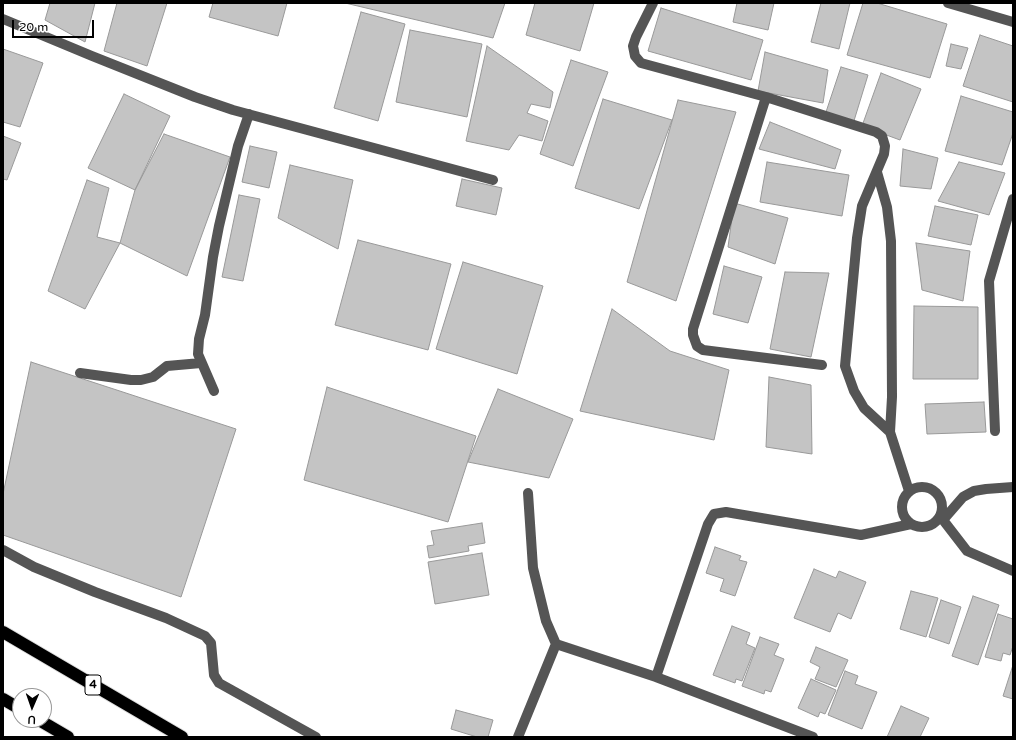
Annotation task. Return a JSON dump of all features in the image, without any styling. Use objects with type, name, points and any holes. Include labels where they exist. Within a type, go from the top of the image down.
[{"type":"highway","name":"4","points":[[3,632],[182,737]]},
{"type":"highway","points":[[3,699],[12,704]]},
{"type":"highway","points":[[51,728],[65,737]]},
{"type":"highway","points":[[52,728],[68,737]]},
{"type":"street","points":[[653,3],[633,46],[635,56],[641,63],[766,97],[876,132],[882,136],[885,146],[884,154],[862,206],[857,238],[845,366],[854,391],[864,408],[890,432]]},
{"type":"street","points":[[948,3],[1013,22]]},
{"type":"street","points":[[3,19],[92,56],[195,96],[249,114],[493,180]]},
{"type":"street","points":[[766,97],[692,329],[693,335],[697,346],[703,350],[822,365]]},
{"type":"street","points":[[214,391],[198,354],[199,339],[205,315],[219,226],[238,146],[249,114]]},
{"type":"street","points":[[877,172],[888,207],[891,241],[892,397],[890,432],[909,491]]},
{"type":"street","points":[[995,431],[989,281],[1013,199]]},
{"type":"street","points":[[80,373],[141,380],[153,377],[167,366],[201,363]]},
{"type":"street","points":[[911,524],[903,514],[902,508],[902,502],[909,491],[917,487],[926,487],[935,491],[940,498],[942,507],[941,518],[966,551],[1013,571]]},
{"type":"street","points":[[656,677],[708,524],[714,514],[726,512],[861,535],[911,524],[922,527],[932,524],[941,518],[963,497],[974,491],[1013,487]]},
{"type":"street","points":[[518,737],[556,644],[546,621],[533,568],[528,493]]},
{"type":"street","points":[[3,550],[34,567],[95,592],[166,618],[205,636],[211,643],[214,675],[218,683],[316,737]]},
{"type":"street","points":[[556,644],[656,677],[813,737]]},
{"type":"building","points":[[50,3],[95,3],[85,42],[45,20]]},
{"type":"building","points":[[117,3],[167,3],[147,66],[104,51]]},
{"type":"building","points":[[213,3],[287,3],[278,36],[209,17]]},
{"type":"building","points":[[345,3],[505,3],[493,38]]},
{"type":"building","points":[[535,3],[594,3],[580,51],[526,35]]},
{"type":"building","points":[[737,3],[774,3],[768,30],[733,22]]},
{"type":"building","points":[[821,3],[850,3],[839,49],[811,42]]},
{"type":"building","points":[[863,3],[877,3],[947,24],[930,78],[847,55]]},
{"type":"building","points":[[661,8],[763,40],[751,80],[648,51]]},
{"type":"building","points":[[361,12],[405,24],[378,121],[334,108]]},
{"type":"building","points":[[410,30],[482,44],[467,117],[396,102]]},
{"type":"building","points":[[980,35],[1013,46],[1013,102],[963,86]]},
{"type":"building","points":[[951,44],[968,48],[961,69],[946,66]]},
{"type":"building","points":[[487,46],[553,92],[550,108],[531,104],[527,113],[548,121],[542,141],[519,135],[509,150],[466,141]]},
{"type":"building","points":[[3,49],[43,63],[20,127],[3,122]]},
{"type":"building","points":[[765,52],[828,70],[823,103],[758,91]]},
{"type":"building","points":[[571,60],[608,72],[573,166],[540,154]]},
{"type":"building","points":[[841,67],[868,75],[853,124],[825,115]]},
{"type":"building","points":[[881,73],[921,89],[900,140],[862,126]]},
{"type":"building","points":[[124,94],[170,116],[135,190],[88,168]]},
{"type":"building","points":[[961,96],[1013,112],[1013,133],[1002,165],[945,151]]},
{"type":"building","points":[[603,99],[672,120],[639,209],[575,188]]},
{"type":"building","points":[[678,100],[736,112],[676,301],[627,282]]},
{"type":"building","points":[[770,122],[841,150],[835,169],[759,149]]},
{"type":"building","points":[[164,134],[230,157],[187,276],[120,243],[135,190]]},
{"type":"building","points":[[3,136],[21,143],[7,180],[3,179]]},
{"type":"building","points":[[250,146],[277,152],[269,188],[242,182]]},
{"type":"building","points":[[903,149],[938,158],[931,189],[900,186]]},
{"type":"building","points":[[767,162],[849,175],[842,216],[760,202]]},
{"type":"building","points":[[959,162],[1005,173],[989,215],[938,201]]},
{"type":"building","points":[[290,165],[353,180],[338,249],[278,218]]},
{"type":"building","points":[[462,179],[502,188],[496,215],[456,206]]},
{"type":"building","points":[[87,180],[109,188],[97,237],[120,243],[85,309],[48,291]]},
{"type":"building","points":[[239,195],[260,199],[243,281],[222,277]]},
{"type":"building","points":[[734,203],[788,218],[775,264],[728,247]]},
{"type":"building","points":[[935,206],[978,215],[971,245],[928,236]]},
{"type":"building","points":[[358,240],[451,264],[428,350],[335,325]]},
{"type":"building","points":[[916,243],[970,251],[963,301],[922,290]]},
{"type":"building","points":[[463,262],[543,286],[517,374],[436,349]]},
{"type":"building","points":[[724,266],[762,277],[748,323],[713,314]]},
{"type":"building","points":[[785,272],[829,273],[811,357],[770,349]]},
{"type":"building","points":[[914,306],[978,307],[978,379],[913,379]]},
{"type":"building","points":[[612,309],[670,351],[729,370],[714,440],[580,411]]},
{"type":"building","points":[[31,362],[236,429],[181,597],[3,535],[3,494]]},
{"type":"building","points":[[769,377],[811,385],[812,454],[766,447]]},
{"type":"building","points":[[327,387],[476,436],[448,522],[304,480]]},
{"type":"building","points":[[498,389],[573,419],[549,478],[468,462]]},
{"type":"building","points":[[984,402],[986,432],[927,434],[925,404]]},
{"type":"building","points":[[482,523],[485,543],[468,546],[469,551],[429,558],[427,546],[434,545],[431,531]]},
{"type":"building","points":[[715,547],[741,556],[739,560],[747,562],[735,596],[720,591],[724,579],[706,573]]},
{"type":"building","points":[[482,553],[489,595],[435,604],[428,562]]},
{"type":"building","points":[[814,569],[836,578],[839,571],[866,582],[851,619],[838,613],[830,632],[794,618]]},
{"type":"building","points":[[911,591],[938,598],[926,637],[900,629]]},
{"type":"building","points":[[973,596],[999,605],[978,665],[952,656]]},
{"type":"building","points":[[941,600],[961,607],[949,644],[929,637]]},
{"type":"building","points":[[998,614],[1013,619],[1013,646],[1010,655],[1003,653],[1001,661],[985,657]]},
{"type":"building","points":[[732,626],[750,633],[746,644],[755,648],[742,681],[736,679],[735,683],[713,675]]},
{"type":"building","points":[[760,637],[779,644],[774,655],[784,659],[771,692],[765,690],[764,694],[742,686]]},
{"type":"building","points":[[816,647],[848,660],[836,687],[815,679],[820,667],[810,662]]},
{"type":"building","points":[[1013,665],[1013,699],[1003,696]]},
{"type":"building","points":[[845,671],[858,676],[855,684],[877,692],[862,729],[828,715]]},
{"type":"building","points":[[811,679],[836,690],[825,714],[820,712],[818,717],[798,708]]},
{"type":"building","points":[[901,706],[929,718],[920,737],[887,737]]},
{"type":"building","points":[[456,710],[493,720],[488,737],[477,737],[451,729]]}]
